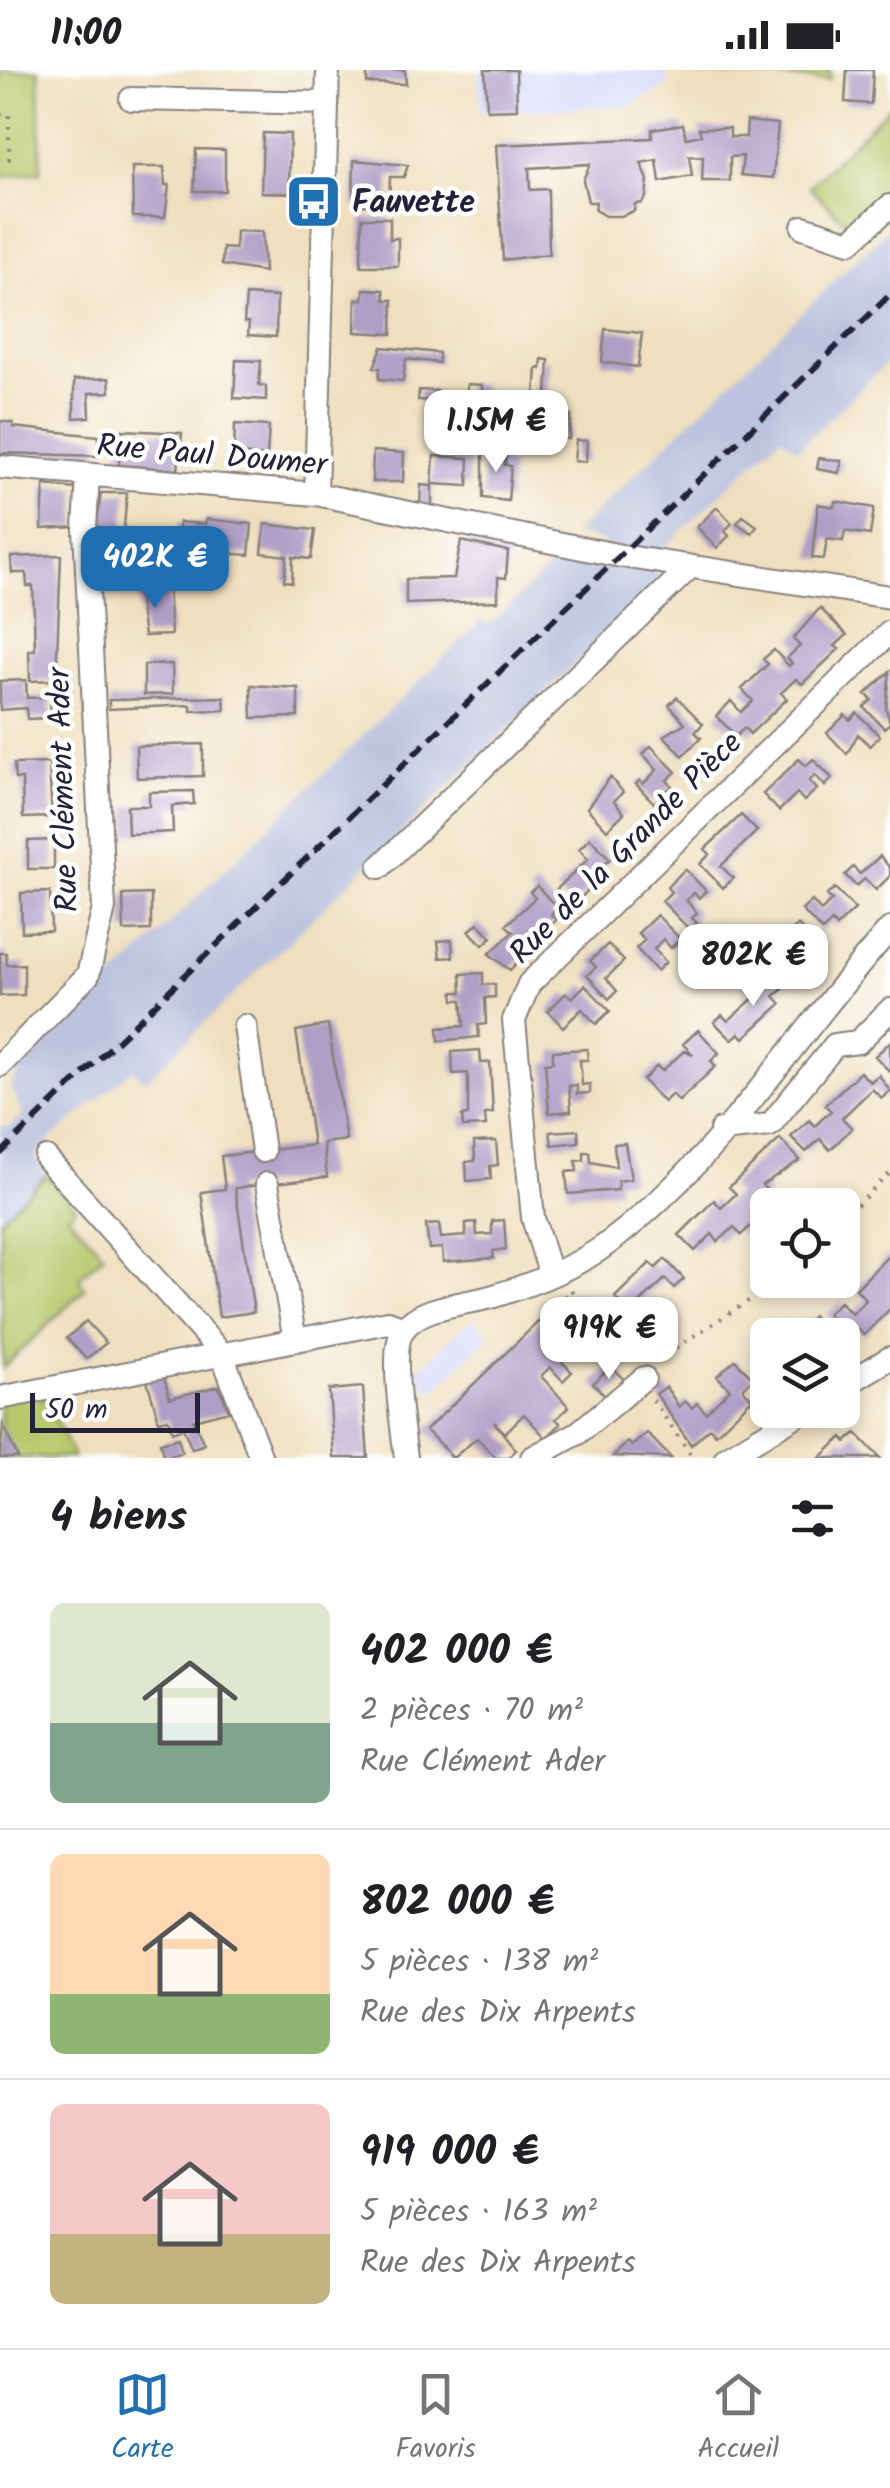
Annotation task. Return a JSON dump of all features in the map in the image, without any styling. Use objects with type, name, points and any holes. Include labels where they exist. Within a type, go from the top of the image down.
[{"type":"street","points":[[316,494],[328,70]]},
{"type":"street","points":[[131,99],[327,103]]},
{"type":"street","points":[[802,227],[850,242],[890,206]]},
{"type":"street","name":"Rue Paul Doumer","points":[[0,466],[316,494],[690,567],[890,596]]},
{"type":"street","name":"Rue Clément Ader","points":[[0,1065],[88,975],[104,908],[85,529],[88,475]]},
{"type":"street","points":[[380,867],[690,567]]},
{"type":"street","name":"Rue de la Grande Pièce","points":[[550,1273],[533,1218],[514,1020],[529,984],[890,632]]},
{"type":"street","points":[[406,1458],[397,1346],[404,1328],[432,1311],[494,1296],[610,1243],[676,1185],[890,928]]},
{"type":"street","points":[[722,1130],[770,1125],[835,1045],[858,1042],[890,1010]]},
{"type":"street","points":[[244,1026],[263,1151]]},
{"type":"street","points":[[46,1158],[222,1354],[262,1458]]},
{"type":"street","points":[[268,1184],[295,1340]]},
{"type":"street","points":[[0,1398],[388,1322],[404,1328]]},
{"type":"street","points":[[860,1376],[890,1358]]},
{"type":"street","points":[[532,1458],[578,1433],[650,1369]]},
{"type":"street","points":[[726,1458],[775,1428]]},
{"type":"path","points":[[0,114],[9,114],[10,159],[0,160]]},
{"type":"path","points":[[860,1202],[890,1173]]},
{"type":"path","points":[[650,1369],[755,1298]]},
{"type":"path","points":[[442,1446],[451,1458]]},
{"type":"shaded area","points":[[478,70],[667,70],[667,86],[628,106],[481,112]]},
{"type":"shaded area","points":[[890,227],[890,360],[797,450],[781,436],[660,552],[653,571],[662,579],[145,1081],[133,1069],[53,1137],[35,1156],[45,1174],[0,1218],[0,1127],[10,1127],[23,1115],[11,1086],[20,1069],[482,620],[489,625],[559,558],[594,562],[605,541],[574,534]]},
{"type":"shaded area","points":[[472,1318],[490,1336],[432,1392],[414,1374]]},
{"type":"green space","points":[[0,70],[39,70],[41,172],[0,177]]},
{"type":"green space","points":[[699,70],[830,70],[830,80],[698,74]]},
{"type":"green space","points":[[890,106],[890,187],[850,227],[809,187]]},
{"type":"green space","points":[[46,1175],[76,1207],[68,1215],[104,1254],[79,1278],[85,1289],[3,1368],[0,1219]]},
{"type":"green space","points":[[0,1385],[46,1400],[74,1458],[0,1458]]},
{"type":"building","points":[[367,70],[405,70],[406,84],[367,83]]},
{"type":"building","points":[[485,70],[516,70],[517,109],[487,110]]},
{"type":"building","points":[[847,70],[873,70],[871,104],[845,102]]},
{"type":"building","points":[[747,121],[778,124],[773,178],[741,175],[743,156],[730,157],[730,181],[702,181],[703,157],[689,156],[692,176],[660,182],[657,160],[641,163],[648,180],[646,197],[635,204],[634,211],[621,216],[605,216],[595,210],[596,202],[588,202],[583,180],[590,164],[529,168],[530,190],[548,189],[549,254],[503,260],[496,145],[652,138],[652,129],[683,124],[686,138],[701,135],[699,128],[730,128],[730,137],[746,137]]},
{"type":"building","points":[[263,133],[290,134],[289,193],[261,192]]},
{"type":"building","points":[[196,149],[225,150],[225,191],[194,191]]},
{"type":"building","points":[[354,160],[408,165],[404,177],[390,177],[389,206],[353,205]]},
{"type":"building","points":[[132,167],[164,167],[165,185],[169,185],[165,217],[133,217]]},
{"type":"building","points":[[362,218],[390,218],[390,239],[398,238],[398,266],[361,266]]},
{"type":"building","points":[[236,231],[262,232],[264,272],[222,265],[223,248],[235,249]]},
{"type":"building","points":[[364,289],[384,290],[385,300],[393,300],[392,334],[355,332],[356,299],[363,299]]},
{"type":"building","points":[[246,295],[277,297],[276,337],[248,335],[249,322],[244,322]]},
{"type":"building","points":[[605,329],[642,333],[638,367],[602,362]]},
{"type":"building","points":[[382,347],[439,353],[439,363],[406,359],[403,381],[379,379],[380,368],[374,367]]},
{"type":"building","points":[[542,359],[549,360],[546,414],[571,416],[569,439],[532,436],[537,368],[541,369]]},
{"type":"building","points":[[236,360],[261,361],[259,385],[266,386],[266,400],[234,398]]},
{"type":"building","points":[[109,378],[110,392],[89,393],[90,417],[74,418],[74,380]]},
{"type":"building","points":[[467,384],[482,385],[481,409],[485,410],[478,435],[463,434]]},
{"type":"building","points":[[419,390],[437,391],[437,401],[418,400]]},
{"type":"building","points":[[518,415],[529,416],[526,446],[515,445]]},
{"type":"building","points":[[0,421],[13,423],[13,427],[99,436],[98,456],[0,453]]},
{"type":"building","points":[[235,424],[269,426],[267,457],[234,453]]},
{"type":"building","points":[[122,430],[182,433],[178,470],[119,465]]},
{"type":"building","points":[[576,440],[587,441],[586,462],[574,461]]},
{"type":"building","points":[[483,446],[506,451],[505,465],[511,466],[508,501],[483,498]]},
{"type":"building","points":[[373,451],[404,453],[403,482],[372,482]]},
{"type":"building","points":[[434,456],[469,458],[468,486],[432,484]]},
{"type":"building","points":[[819,458],[842,461],[839,473],[817,469]]},
{"type":"building","points":[[44,485],[76,489],[77,527],[42,529]]},
{"type":"building","points":[[421,485],[432,486],[432,507],[420,504]]},
{"type":"building","points":[[101,493],[127,493],[123,537],[95,535]]},
{"type":"building","points":[[835,501],[874,508],[870,535],[845,531],[843,541],[827,539],[824,559],[812,558],[818,504],[834,507]]},
{"type":"building","points":[[717,507],[732,523],[725,531],[729,536],[717,548],[697,527]]},
{"type":"building","points":[[743,516],[757,526],[752,533],[737,523]]},
{"type":"building","points":[[206,519],[252,524],[249,555],[225,553],[224,565],[209,570],[209,552],[191,553],[186,549],[187,539],[179,538],[179,522],[205,524]]},
{"type":"building","points":[[265,524],[315,530],[311,559],[293,557],[292,582],[284,581],[287,556],[262,553]]},
{"type":"building","points":[[461,541],[508,551],[506,578],[498,577],[498,601],[406,604],[406,579],[454,578]]},
{"type":"building","points":[[95,545],[122,551],[122,588],[95,588]]},
{"type":"building","points":[[61,555],[56,680],[30,681],[29,650],[35,650],[33,586],[27,586],[26,573],[12,573],[11,557]]},
{"type":"building","points":[[168,586],[171,635],[144,636],[137,588]]},
{"type":"building","points":[[820,608],[847,635],[835,646],[839,649],[802,684],[796,679],[781,693],[787,699],[750,734],[744,728],[736,736],[716,716],[731,701],[741,712],[753,701],[742,689],[768,664],[763,659],[774,650],[789,666],[792,663],[787,658],[800,646],[793,639]]},
{"type":"building","points":[[172,664],[173,694],[144,695],[144,665]]},
{"type":"building","points":[[890,671],[886,708],[890,723],[884,728],[864,707],[872,700],[866,694]]},
{"type":"building","points":[[26,680],[27,698],[50,697],[51,718],[27,719],[26,708],[0,710],[0,681]]},
{"type":"building","points":[[251,685],[298,688],[298,717],[252,718]]},
{"type":"building","points":[[224,697],[225,710],[191,711],[191,705],[109,709],[109,700]]},
{"type":"building","points":[[677,697],[703,724],[695,732],[701,738],[683,756],[664,736],[685,723],[669,705]]},
{"type":"building","points":[[857,713],[880,736],[870,746],[858,734],[847,754],[827,733],[845,715],[850,720]]},
{"type":"building","points":[[203,744],[203,776],[137,778],[136,746]]},
{"type":"building","points":[[651,746],[676,772],[667,780],[672,786],[654,803],[636,784],[640,780],[643,784],[657,770],[643,754]]},
{"type":"building","points":[[799,759],[806,766],[813,759],[832,778],[825,786],[815,775],[809,781],[817,789],[804,801],[797,793],[779,811],[763,794]]},
{"type":"building","points":[[49,763],[52,817],[23,818],[22,779],[15,779],[14,764]]},
{"type":"building","points":[[610,777],[623,792],[614,801],[624,813],[607,830],[587,808]]},
{"type":"building","points":[[193,791],[194,804],[172,806],[173,832],[128,834],[127,806],[149,806],[149,792]]},
{"type":"building","points":[[741,815],[757,831],[721,866],[733,878],[723,888],[700,864],[710,854],[705,849]]},
{"type":"building","points":[[590,838],[610,859],[602,866],[607,872],[572,906],[556,890],[588,859],[579,849]]},
{"type":"building","points":[[54,840],[54,869],[28,869],[28,841]]},
{"type":"building","points":[[880,856],[890,868],[890,876],[876,890],[865,879],[856,886],[845,875],[853,867],[860,874]]},
{"type":"building","points":[[685,869],[706,891],[699,898],[694,893],[686,900],[697,913],[692,918],[697,923],[690,930],[662,901],[671,892],[667,887]]},
{"type":"building","points":[[537,886],[557,908],[551,915],[556,920],[510,970],[489,954],[513,932],[506,925],[535,898],[530,892]]},
{"type":"building","points":[[835,888],[855,909],[836,927],[832,922],[822,931],[802,910],[812,901],[821,911],[832,900],[827,895]]},
{"type":"building","points":[[50,892],[51,931],[22,932],[21,893]]},
{"type":"building","points":[[151,894],[151,930],[124,931],[123,895]]},
{"type":"building","points":[[657,915],[680,939],[671,948],[663,939],[654,949],[666,962],[657,971],[636,948],[645,940],[638,933]]},
{"type":"building","points":[[478,923],[492,937],[483,945],[469,931]]},
{"type":"building","points":[[798,925],[816,946],[782,978],[771,966],[779,959],[761,939],[769,932],[782,947],[797,933],[794,929]]},
{"type":"building","points":[[452,940],[453,957],[440,958],[438,941]]},
{"type":"building","points":[[608,944],[624,961],[606,978],[617,991],[609,999],[587,975],[596,967],[590,961]]},
{"type":"building","points":[[0,953],[6,953],[7,965],[24,964],[24,995],[0,996]]},
{"type":"building","points":[[763,967],[783,989],[774,996],[781,1004],[744,1038],[739,1033],[732,1040],[714,1022],[722,1015],[728,1021],[766,987],[755,975]]},
{"type":"building","points":[[483,973],[483,985],[495,984],[495,997],[485,998],[486,1024],[478,1025],[479,1037],[439,1041],[438,1028],[464,1026],[462,1000],[454,1000],[453,992],[462,992],[461,974]]},
{"type":"building","points":[[585,985],[610,1011],[596,1024],[582,1009],[563,1027],[548,1011],[566,993],[572,998]]},
{"type":"building","points":[[328,1025],[346,1140],[323,1143],[327,1177],[235,1188],[254,1312],[219,1317],[201,1192],[225,1189],[221,1156],[313,1145],[296,1031]]},
{"type":"building","points":[[698,1030],[719,1053],[711,1061],[716,1066],[679,1101],[672,1094],[664,1102],[643,1080],[657,1066],[662,1071],[684,1051],[693,1055],[683,1044]]},
{"type":"building","points":[[890,1042],[890,1072],[875,1056]]},
{"type":"building","points":[[587,1049],[588,1060],[580,1060],[582,1085],[590,1084],[590,1093],[577,1094],[577,1085],[569,1086],[571,1111],[549,1113],[545,1063],[553,1062],[553,1051]]},
{"type":"building","points":[[480,1050],[481,1063],[490,1062],[493,1113],[485,1114],[486,1126],[463,1127],[462,1116],[468,1115],[468,1073],[453,1074],[452,1052]]},
{"type":"building","points":[[860,1072],[870,1082],[879,1075],[890,1091],[882,1098],[872,1089],[842,1118],[852,1128],[830,1150],[820,1139],[806,1152],[791,1137],[809,1120],[815,1126],[831,1111],[825,1105]]},
{"type":"building","points":[[578,1130],[579,1142],[552,1145],[550,1132]]},
{"type":"building","points":[[780,1139],[800,1160],[762,1185],[765,1188],[750,1188],[750,1227],[741,1235],[734,1227],[718,1242],[712,1234],[695,1251],[679,1235],[714,1200],[721,1208],[736,1194],[729,1187]]},
{"type":"building","points":[[496,1141],[498,1165],[490,1166],[491,1179],[467,1181],[466,1162],[475,1161],[474,1142]]},
{"type":"building","points":[[625,1143],[631,1179],[618,1181],[618,1190],[568,1194],[566,1172],[577,1171],[576,1161],[584,1160],[584,1152],[590,1152],[591,1162],[616,1167],[614,1144]]},
{"type":"building","points":[[504,1220],[506,1249],[493,1251],[494,1258],[443,1262],[442,1248],[429,1249],[426,1225],[439,1224],[441,1238],[466,1236],[466,1223],[476,1222],[477,1235],[492,1234],[492,1221]]},
{"type":"building","points":[[890,1254],[890,1309],[864,1335],[860,1318],[831,1318],[827,1314],[840,1302],[852,1314],[866,1300],[860,1293],[860,1285]]},
{"type":"building","points":[[665,1259],[684,1279],[674,1288],[665,1279],[630,1312],[652,1335],[636,1349],[628,1341],[635,1336],[612,1312],[621,1304],[615,1297],[650,1263],[656,1268]]},
{"type":"building","points":[[566,1295],[595,1325],[559,1359],[572,1372],[563,1381],[550,1367],[541,1376],[569,1407],[556,1419],[561,1424],[546,1438],[524,1414],[505,1433],[494,1422],[516,1450],[508,1458],[496,1458],[477,1438],[453,1458],[426,1430]]},
{"type":"building","points":[[86,1321],[106,1343],[86,1359],[67,1338]]},
{"type":"building","points":[[735,1360],[750,1375],[743,1389],[750,1401],[716,1434],[710,1428],[691,1445],[656,1394],[666,1387],[679,1407],[685,1401],[692,1408],[697,1403],[706,1413],[730,1389],[717,1376]]},
{"type":"building","points":[[611,1366],[625,1381],[607,1398],[593,1383]]},
{"type":"building","points":[[163,1373],[170,1398],[219,1386],[229,1411],[193,1420],[204,1444],[192,1449],[183,1428],[172,1432],[168,1419],[159,1421],[146,1377]]},
{"type":"building","points":[[363,1387],[368,1458],[334,1458],[329,1390]]},
{"type":"building","points":[[3,1425],[18,1458],[0,1458]]},
{"type":"building","points":[[647,1433],[671,1458],[613,1456],[628,1442],[632,1446]]},
{"type":"building","points":[[856,1433],[880,1458],[820,1458],[842,1437],[846,1442]]},
{"type":"building","points":[[178,1438],[182,1452],[164,1458],[160,1443]]},
{"type":"railway","points":[[0,1154],[890,295]]},
{"type":"place","name":"Fauvette","points":[[313,201]]}]
